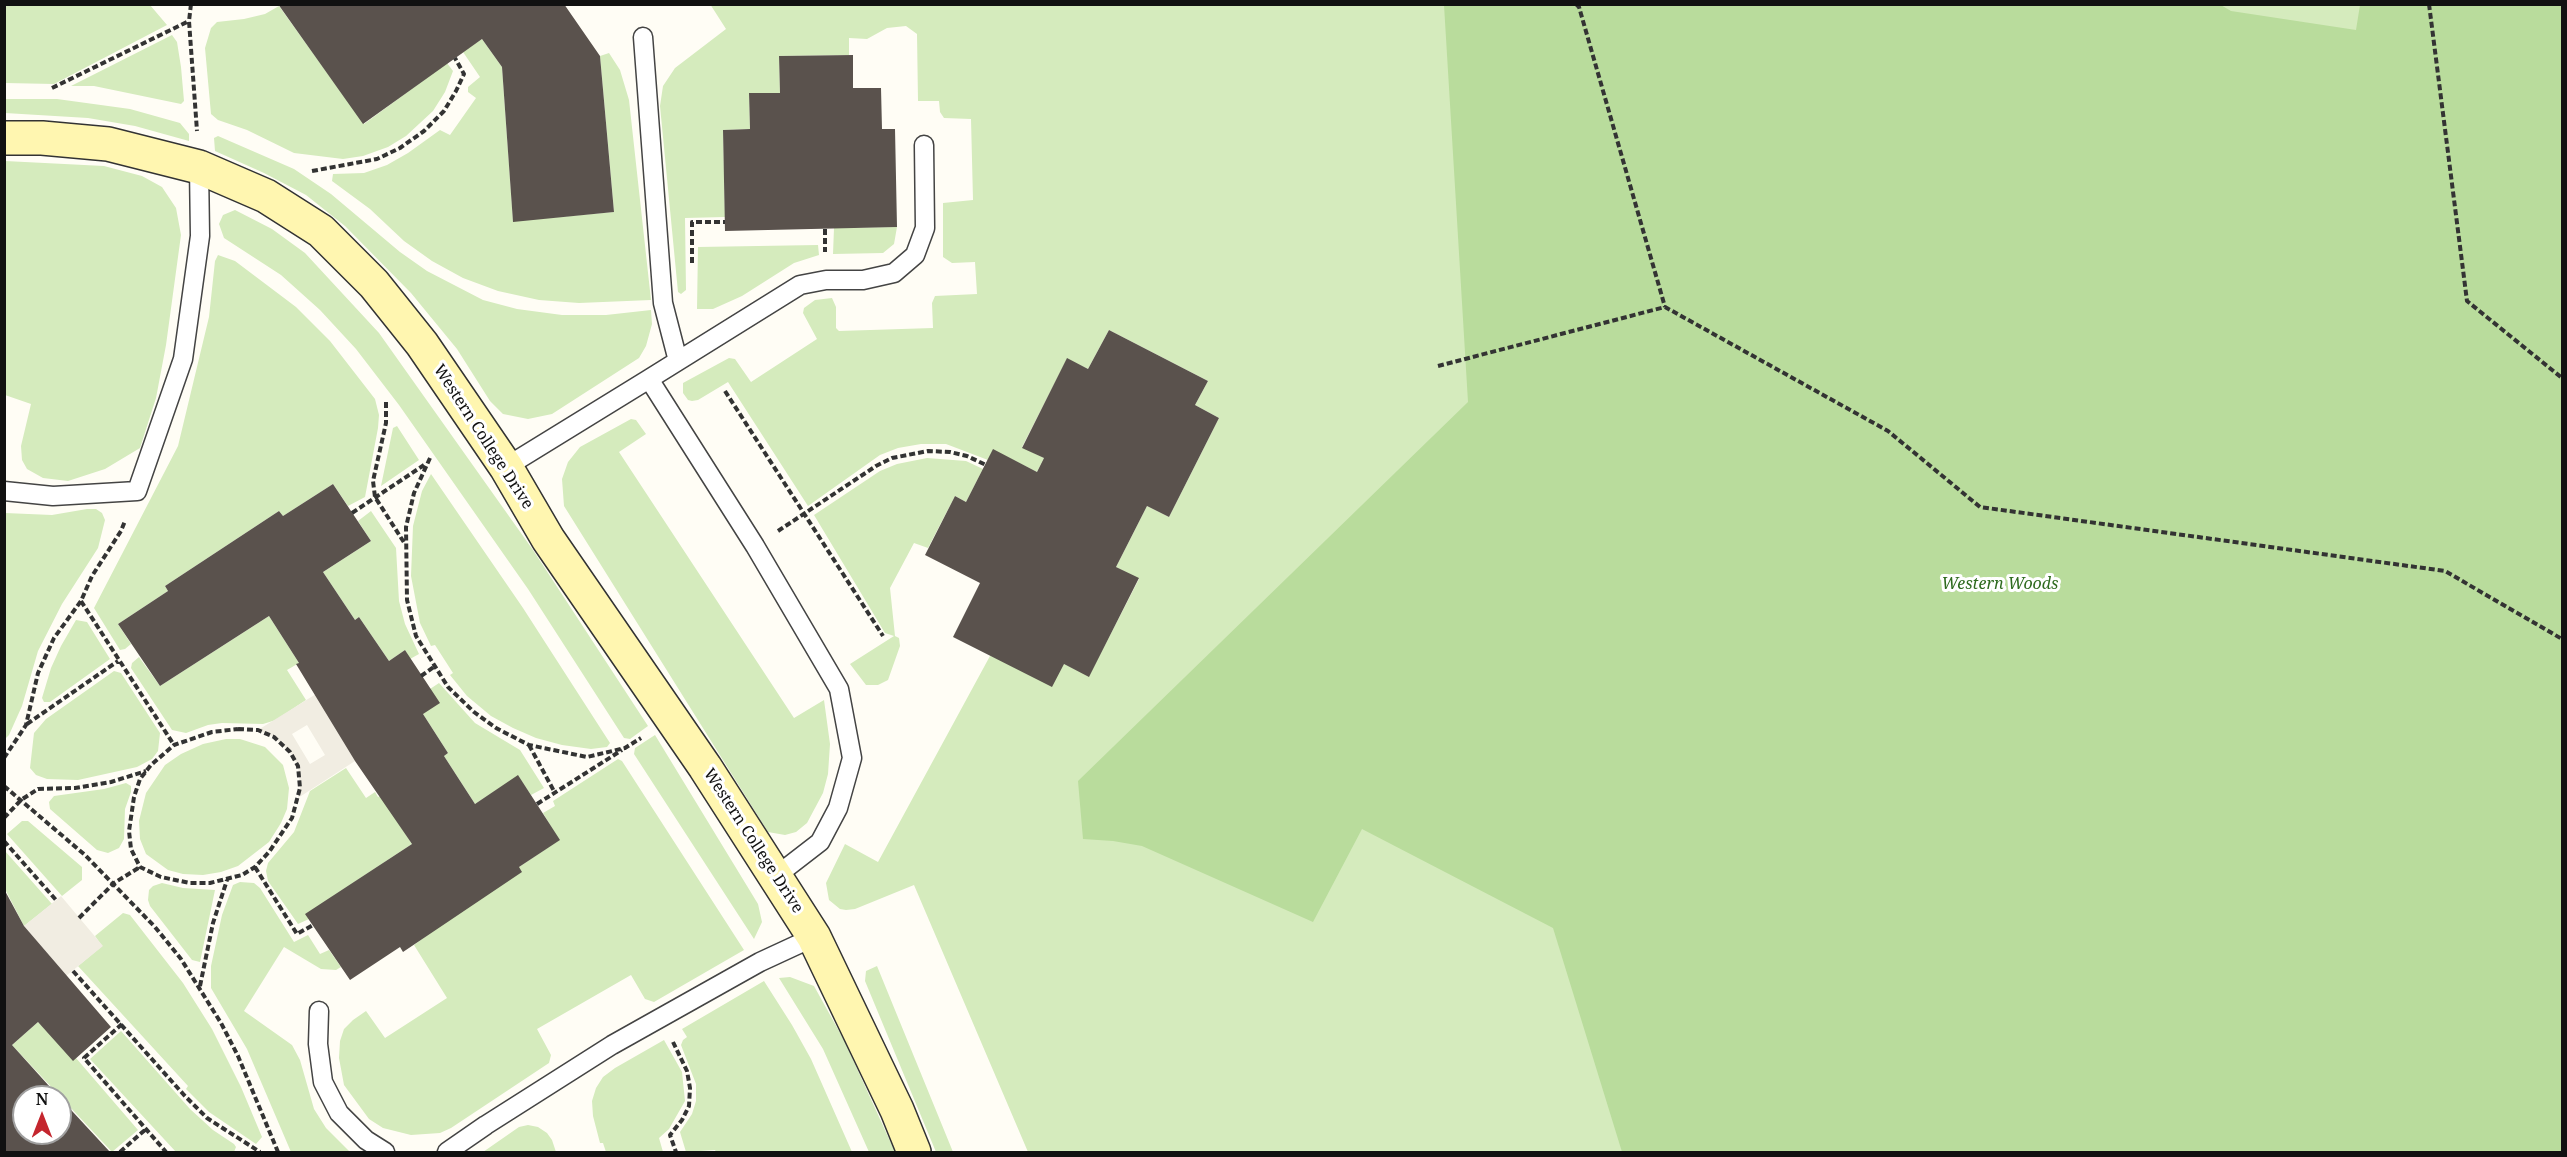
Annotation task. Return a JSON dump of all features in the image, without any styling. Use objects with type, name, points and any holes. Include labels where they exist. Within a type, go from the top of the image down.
[{"type":"street","name":"Western College Drive","points":[[4,138],[42,138],[108,144],[199,167],[266,195],[321,231],[374,284],[422,344],[506,467],[548,539],[672,718],[814,937],[897,1110],[914,1152]]},
{"type":"lane","points":[[643,37],[663,303],[678,361]]},
{"type":"lane","points":[[506,467],[800,285],[826,280],[863,280],[894,273],[915,255],[925,228],[924,145]]},
{"type":"lane","points":[[4,490],[53,496],[137,491],[183,360],[200,236],[199,167]]},
{"type":"lane","points":[[649,379],[755,546],[839,689],[852,758],[838,808],[820,842],[776,876]]},
{"type":"lane","points":[[447,1152],[486,1125],[659,1018],[760,962],[814,937]]},
{"type":"lane","points":[[320,1011],[318,1044],[323,1082],[339,1113],[366,1140],[385,1152]]},
{"type":"path","points":[[191,4],[189,21],[199,167]]},
{"type":"path","points":[[1576,4],[1579,7],[1665,307]]},
{"type":"path","points":[[2429,4],[2467,301],[2562,378]]},
{"type":"path","points":[[52,88],[189,21]]},
{"type":"path","points":[[312,171],[377,159],[400,148],[424,131],[444,111],[464,74],[455,58]]},
{"type":"path","points":[[692,267],[692,222],[725,222]]},
{"type":"path","points":[[1438,366],[1665,307],[1888,431],[1980,507],[2445,571],[2562,639]]},
{"type":"path","points":[[725,391],[883,636]]},
{"type":"path","points":[[386,402],[386,423],[373,481],[375,497],[405,545]]},
{"type":"path","points":[[755,546],[892,458],[928,451],[950,452],[967,456],[986,465]]},
{"type":"path","points":[[430,458],[414,493],[406,527],[407,600],[416,636],[448,687],[474,712],[496,728],[529,745],[587,757],[625,748]]},
{"type":"path","points":[[352,513],[425,465]]},
{"type":"path","points":[[4,758],[26,725],[38,673],[54,638],[81,601],[92,576],[121,531],[137,491]]},
{"type":"path","points":[[81,601],[174,746]]},
{"type":"path","points":[[26,725],[118,661]]},
{"type":"path","points":[[421,676],[435,666]]},
{"type":"path","points":[[537,804],[672,718]]},
{"type":"path","points":[[238,729],[258,730],[274,736],[290,752],[298,766],[300,788],[292,818],[269,852],[255,867],[228,880],[190,883],[161,877],[140,867],[131,849],[129,831],[134,797],[140,779],[174,746],[212,732],[238,729]]},
{"type":"path","points":[[529,745],[555,793]]},
{"type":"path","points":[[4,818],[21,800],[38,789],[75,788],[111,782],[147,771]]},
{"type":"path","points":[[4,786],[85,855],[155,927],[199,987],[238,1056],[278,1152]]},
{"type":"path","points":[[4,842],[56,900]]},
{"type":"path","points":[[79,918],[114,883],[140,867]]},
{"type":"path","points":[[255,867],[297,934],[313,925]]},
{"type":"path","points":[[199,987],[213,923],[228,880]]},
{"type":"path","points":[[73,971],[207,1118],[257,1152]]},
{"type":"path","points":[[659,1018],[679,1052],[687,1071],[690,1088],[689,1106],[682,1120],[670,1135],[676,1152]]},
{"type":"path","points":[[122,1024],[84,1058],[166,1152]]},
{"type":"path","points":[[120,1152],[146,1129]]},
{"type":"green space","points":[[5,4],[150,5],[167,25],[54,84],[5,83]]},
{"type":"green space","name":"Western Woods","points":[[710,4],[2553,5],[2562,247],[2562,1152],[1028,1152],[914,885],[855,909],[846,910],[840,909],[829,900],[826,883],[845,844],[878,862],[990,656],[1064,664],[1089,676],[1139,579],[1116,567],[1147,506],[1169,517],[1219,418],[1195,405],[1208,381],[1109,330],[1088,369],[1067,359],[1022,447],[1044,458],[1037,472],[993,450],[988,460],[946,444],[921,444],[898,448],[880,455],[808,506],[728,382],[698,400],[692,401],[688,400],[683,393],[683,383],[729,358],[735,359],[751,382],[817,339],[803,313],[804,308],[815,300],[832,298],[836,307],[836,328],[839,331],[933,328],[932,303],[935,296],[977,294],[975,262],[952,263],[943,257],[943,203],[973,200],[971,119],[944,118],[940,112],[939,101],[918,101],[917,34],[906,26],[887,28],[867,39],[849,38],[849,55],[779,56],[780,93],[749,94],[750,129],[723,130],[725,217],[685,218],[686,290],[681,294],[678,292],[660,106],[663,86],[675,68],[726,29]]},
{"type":"green space","name":"Western Woods","points":[[2219,4],[2231,11],[2356,30],[2360,5],[2562,5],[2562,1152],[1622,1152],[1553,928],[1362,829],[1313,922],[1142,846],[1083,839],[1078,781],[1468,402],[1444,5]]},
{"type":"green space","points":[[279,6],[364,124],[447,63],[453,71],[445,92],[433,111],[406,136],[388,147],[363,156],[343,159],[294,153],[247,130],[218,120],[211,114],[205,48],[211,28],[217,22],[265,14]]},
{"type":"green space","points":[[172,35],[177,42],[181,67],[184,101],[181,104],[94,86],[71,86]]},
{"type":"green space","points":[[482,39],[502,67],[513,221],[614,212],[600,56],[609,53],[620,70],[629,100],[651,300],[579,303],[539,300],[498,291],[463,278],[432,261],[404,241],[370,209],[332,181],[333,174],[364,173],[387,165],[440,130],[450,135],[476,98],[468,92],[468,87],[480,77],[463,52]]},
{"type":"green space","points":[[5,99],[57,99],[130,109],[180,123],[189,134],[189,141],[135,126],[88,118],[5,113]]},
{"type":"green space","points":[[218,136],[294,169],[331,194],[400,252],[427,271],[483,300],[517,309],[562,315],[606,315],[651,310],[652,324],[646,346],[639,358],[552,414],[528,419],[503,414],[490,401],[457,349],[411,293],[345,226],[306,195],[215,151],[214,138]]},
{"type":"green space","points":[[5,161],[104,166],[142,176],[162,187],[176,208],[181,235],[166,345],[156,398],[140,448],[105,469],[68,481],[43,478],[27,469],[22,460],[21,446],[31,404],[5,395]]},
{"type":"green space","points":[[235,210],[272,229],[305,253],[379,333],[533,550],[648,726],[630,739],[624,738],[528,589],[399,405],[356,349],[320,310],[281,275],[224,238],[219,224],[223,215]]},
{"type":"green space","points":[[897,227],[894,244],[883,253],[833,254],[834,228]]},
{"type":"green space","points":[[818,245],[819,255],[794,263],[742,296],[713,309],[697,309],[698,247]]},
{"type":"green space","points":[[218,255],[235,261],[296,307],[330,341],[375,399],[379,415],[378,428],[365,497],[348,506],[333,484],[283,516],[279,511],[165,586],[168,591],[118,624],[131,644],[120,650],[94,608],[178,446],[209,317],[215,261]]},
{"type":"green space","points":[[631,419],[636,420],[646,434],[619,452],[794,718],[824,700],[830,744],[828,774],[823,793],[807,823],[796,832],[785,835],[768,832],[564,506],[562,479],[568,462],[580,447]]},
{"type":"green space","points":[[397,426],[419,460],[381,486],[393,428]]},
{"type":"green space","points":[[927,458],[966,461],[983,469],[966,502],[955,496],[928,548],[914,543],[890,588],[895,636],[899,638],[900,646],[888,680],[878,685],[866,685],[850,664],[894,636],[885,633],[814,515],[880,471],[897,464]]},
{"type":"green space","points":[[431,474],[523,608],[610,743],[607,747],[591,749],[562,745],[536,738],[491,716],[467,696],[450,675],[453,673],[435,645],[431,646],[420,623],[411,576],[413,526],[422,491]]},
{"type":"green space","points":[[96,509],[102,513],[105,520],[98,548],[62,604],[38,651],[22,706],[5,739],[5,513],[52,515]]},
{"type":"green space","points":[[371,511],[396,548],[399,601],[405,624],[419,654],[410,659],[405,650],[389,661],[359,617],[355,620],[323,572],[371,541],[358,521]]},
{"type":"green space","points":[[269,616],[299,663],[287,670],[306,700],[276,720],[263,724],[222,723],[208,725],[186,733],[172,730],[131,668],[132,663],[139,657],[160,686]]},
{"type":"green space","points":[[76,620],[87,622],[110,659],[50,702],[44,702],[42,698],[51,668]]},
{"type":"green space","points":[[114,671],[121,673],[160,733],[158,751],[152,759],[137,767],[78,780],[47,779],[36,775],[30,768],[34,733],[46,719]]},
{"type":"green space","points":[[439,683],[475,723],[520,750],[544,788],[531,795],[518,776],[475,804],[444,756],[448,753],[423,714],[430,689]]},
{"type":"green space","points":[[655,735],[758,904],[762,922],[754,939],[634,754],[635,748]]},
{"type":"green space","points":[[226,739],[240,739],[265,747],[283,765],[289,788],[287,809],[281,823],[269,842],[238,866],[203,875],[183,874],[168,870],[146,854],[140,839],[139,821],[146,793],[165,765],[181,754],[203,744]]},
{"type":"green space","points":[[618,759],[622,761],[744,950],[654,1002],[645,999],[631,975],[537,1029],[551,1055],[549,1063],[440,1133],[411,1135],[383,1128],[369,1119],[344,1085],[339,1058],[340,1041],[344,1029],[366,1011],[385,1038],[447,998],[414,945],[559,840],[543,813],[555,806],[553,801]]},
{"type":"green space","points":[[346,768],[366,798],[375,792],[378,797],[381,796],[412,844],[306,914],[309,919],[298,924],[268,881],[266,871],[268,863],[294,832],[310,791]]},
{"type":"green space","points":[[126,783],[131,786],[131,792],[125,809],[124,839],[119,848],[108,853],[97,850],[50,809],[49,802],[54,796],[104,789]]},
{"type":"green space","points":[[22,821],[28,821],[82,867],[82,880],[62,896],[7,834]]},
{"type":"green space","points":[[5,851],[52,904],[24,926],[5,889]]},
{"type":"green space","points":[[240,882],[254,883],[260,888],[294,942],[308,935],[320,954],[329,950],[341,967],[336,970],[321,969],[284,947],[244,1011],[292,1045],[300,1060],[314,1109],[326,1128],[350,1152],[291,1152],[247,1049],[211,988],[211,966],[222,915],[233,885]]},
{"type":"green space","points":[[162,883],[183,888],[215,890],[200,962],[192,960],[150,906],[149,890]]},
{"type":"green space","points":[[123,913],[130,915],[183,983],[212,1029],[241,1087],[262,1137],[256,1144],[209,1112],[186,1089],[188,1086],[78,966],[102,946],[95,936]]},
{"type":"green space","points":[[877,966],[953,1152],[936,1152],[865,981],[866,971]]},
{"type":"green space","points":[[790,977],[814,986],[844,1040],[895,1152],[869,1152],[823,1049],[779,978]]},
{"type":"green space","points":[[764,981],[811,1059],[852,1152],[716,1152],[715,1150],[686,1152],[680,1132],[692,1114],[696,1101],[696,1084],[681,1045],[687,1037],[682,1029]]},
{"type":"green space","points":[[38,1022],[76,1058],[138,1130],[112,1152],[72,1109],[72,1085],[49,1085],[12,1045]]},
{"type":"green space","points":[[121,1031],[190,1109],[213,1130],[234,1144],[236,1147],[234,1152],[176,1152],[90,1059]]},
{"type":"green space","points":[[664,1040],[682,1072],[685,1101],[669,1129],[659,1138],[663,1152],[606,1152],[603,1143],[600,1143],[593,1116],[592,1101],[596,1088],[603,1077],[615,1068]]},
{"type":"green space","points":[[528,1125],[538,1127],[547,1133],[556,1152],[483,1152],[519,1127]]},
{"type":"shaded area","points":[[316,694],[355,761],[298,798],[300,788],[298,766],[290,752],[274,737],[258,730]],"holes":[[[307,725],[325,755],[310,764],[292,734]]]},
{"type":"shaded area","points":[[61,896],[103,946],[66,976],[24,926]]},
{"type":"building","points":[[278,4],[564,4],[600,56],[614,212],[513,222],[502,67],[482,39],[363,124]]},
{"type":"building","points":[[853,55],[853,88],[881,88],[882,129],[895,129],[897,227],[725,231],[723,130],[750,129],[749,93],[780,93],[779,56]]},
{"type":"building","points":[[1109,330],[1208,381],[1195,405],[1219,418],[1169,517],[1147,506],[1116,567],[1139,578],[1089,677],[1064,664],[1052,687],[953,637],[980,583],[925,555],[955,496],[966,502],[993,449],[1037,472],[1044,458],[1022,448],[1067,358],[1088,369]]},
{"type":"building","points":[[333,484],[371,541],[323,572],[355,620],[359,617],[389,661],[405,650],[440,703],[423,714],[448,753],[444,756],[475,804],[518,775],[560,840],[519,867],[522,872],[403,952],[400,947],[350,980],[305,914],[412,844],[355,761],[296,664],[299,663],[269,616],[160,686],[118,624],[168,591],[165,586],[279,511],[283,516]]},
{"type":"building","points":[[4,889],[24,926],[111,1027],[73,1061],[38,1022],[12,1045],[48,1085],[12,1085],[12,1145],[72,1145],[72,1111],[110,1152],[4,1152]]}]
